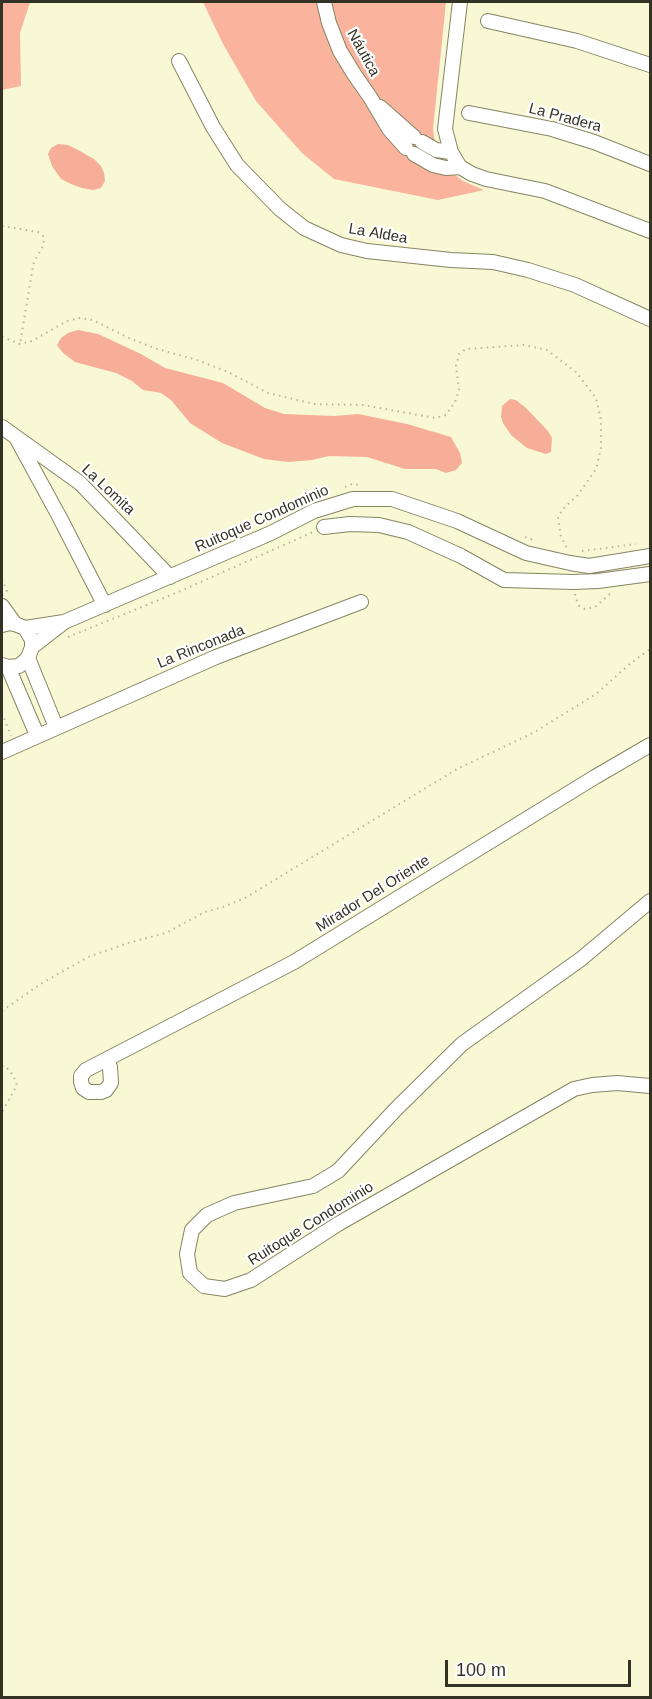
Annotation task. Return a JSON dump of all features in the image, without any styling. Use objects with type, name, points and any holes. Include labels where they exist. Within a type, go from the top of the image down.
[{"type":"street","name":"Náutica","points":[[314,2],[329,23],[354,75],[389,129],[414,145]]},
{"type":"street","name":"Náutica","points":[[324,2],[329,23]]},
{"type":"street","points":[[460,2],[445,129],[451,152],[460,167],[486,179],[546,191],[651,231]]},
{"type":"street","points":[[488,21],[577,41],[651,65]]},
{"type":"street","name":"La Aldea","points":[[179,61],[213,127],[237,165],[280,209],[304,228],[341,245],[367,251],[451,261],[494,262],[528,270],[575,285],[651,319]]},
{"type":"street","name":"La Pradera","points":[[469,113],[552,129],[651,164]]},
{"type":"street","points":[[414,145],[451,152]]},
{"type":"street","points":[[414,145],[433,165],[446,168],[460,167]]},
{"type":"street","name":"La Lomita","points":[[2,427],[80,483],[170,577]]},
{"type":"street","name":"La Lomita","points":[[15,437],[105,605]]},
{"type":"street","name":"Ruitoque Condominio","points":[[14,626],[64,622],[271,533],[314,511],[353,498],[392,499],[457,521],[526,553],[570,563],[589,566],[651,556]]},
{"type":"street","points":[[324,527],[350,524],[379,525],[408,532],[461,556],[504,580],[598,581],[651,574]]},
{"type":"street","points":[[6,602],[14,626],[32,640],[30,652],[56,727]]},
{"type":"street","name":"La Rinconada","points":[[2,752],[216,657],[361,602]]},
{"type":"street","name":"Ruitoque Condominio","points":[[5,666],[20,666],[30,652],[64,622]]},
{"type":"street","points":[[5,666],[37,735]]},
{"type":"street","points":[[107,1060],[111,1083],[106,1089],[101,1092],[89,1092],[83,1088],[78,1070],[295,953],[651,739]]},
{"type":"street","name":"Mirador Del Oriente","points":[[81,1076],[93,1066],[294,962],[651,745]]},
{"type":"street","name":"Ruitoque Condominio","points":[[651,901],[580,959],[462,1044],[396,1109],[338,1171],[313,1186],[234,1203],[207,1215],[192,1230],[187,1254],[190,1273],[204,1286],[225,1289],[250,1280],[338,1224],[574,1089],[617,1083],[651,1086]]},
{"type":"path","points":[[2,226],[38,232],[43,236],[44,241],[34,262],[20,344]]},
{"type":"path","points":[[2,337],[20,344],[32,341],[67,321],[79,318],[93,320],[154,348],[197,360],[228,372],[268,393],[314,404],[363,405],[435,418],[446,415],[455,402],[459,390],[456,366],[459,354],[466,349],[524,345],[547,350],[576,372],[596,398],[601,420],[601,448],[596,469],[578,495],[558,517],[561,537],[569,552],[560,549]]},
{"type":"path","points":[[342,488],[352,484],[364,486]]},
{"type":"path","points":[[68,637],[176,593],[324,527]]},
{"type":"path","points":[[523,536],[542,543]]},
{"type":"path","points":[[579,552],[642,544]]},
{"type":"path","points":[[2,579],[6,602]]},
{"type":"path","points":[[2,1011],[39,985],[88,957],[166,933],[205,912],[245,898],[457,769],[533,733],[596,694],[631,663],[651,649]]},
{"type":"path","points":[[2,714],[16,745]]},
{"type":"path","points":[[2,1066],[5,1066],[13,1075],[17,1085],[2,1112]]},
{"type":"shaded area","points":[[2,2],[30,2],[20,33],[21,86],[2,90]]},
{"type":"shaded area","points":[[203,2],[446,2],[433,129],[436,150],[446,168],[463,181],[484,190],[438,200],[334,179],[302,153],[256,101],[223,44]]},
{"type":"shaded area","points":[[58,144],[68,145],[78,150],[101,166],[105,181],[101,188],[93,190],[82,188],[61,179],[52,166],[48,154],[51,148]]},
{"type":"shaded area","points":[[78,330],[98,334],[165,368],[223,383],[265,408],[284,414],[334,416],[358,414],[407,424],[451,437],[460,453],[462,463],[456,470],[446,473],[436,469],[405,469],[367,457],[329,456],[288,462],[264,459],[222,443],[190,423],[171,400],[161,393],[143,390],[116,373],[75,362],[57,345],[68,333]]},
{"type":"shaded area","points":[[510,399],[516,400],[526,408],[548,431],[552,438],[551,452],[546,454],[527,448],[511,435],[501,417],[502,406]]}]
